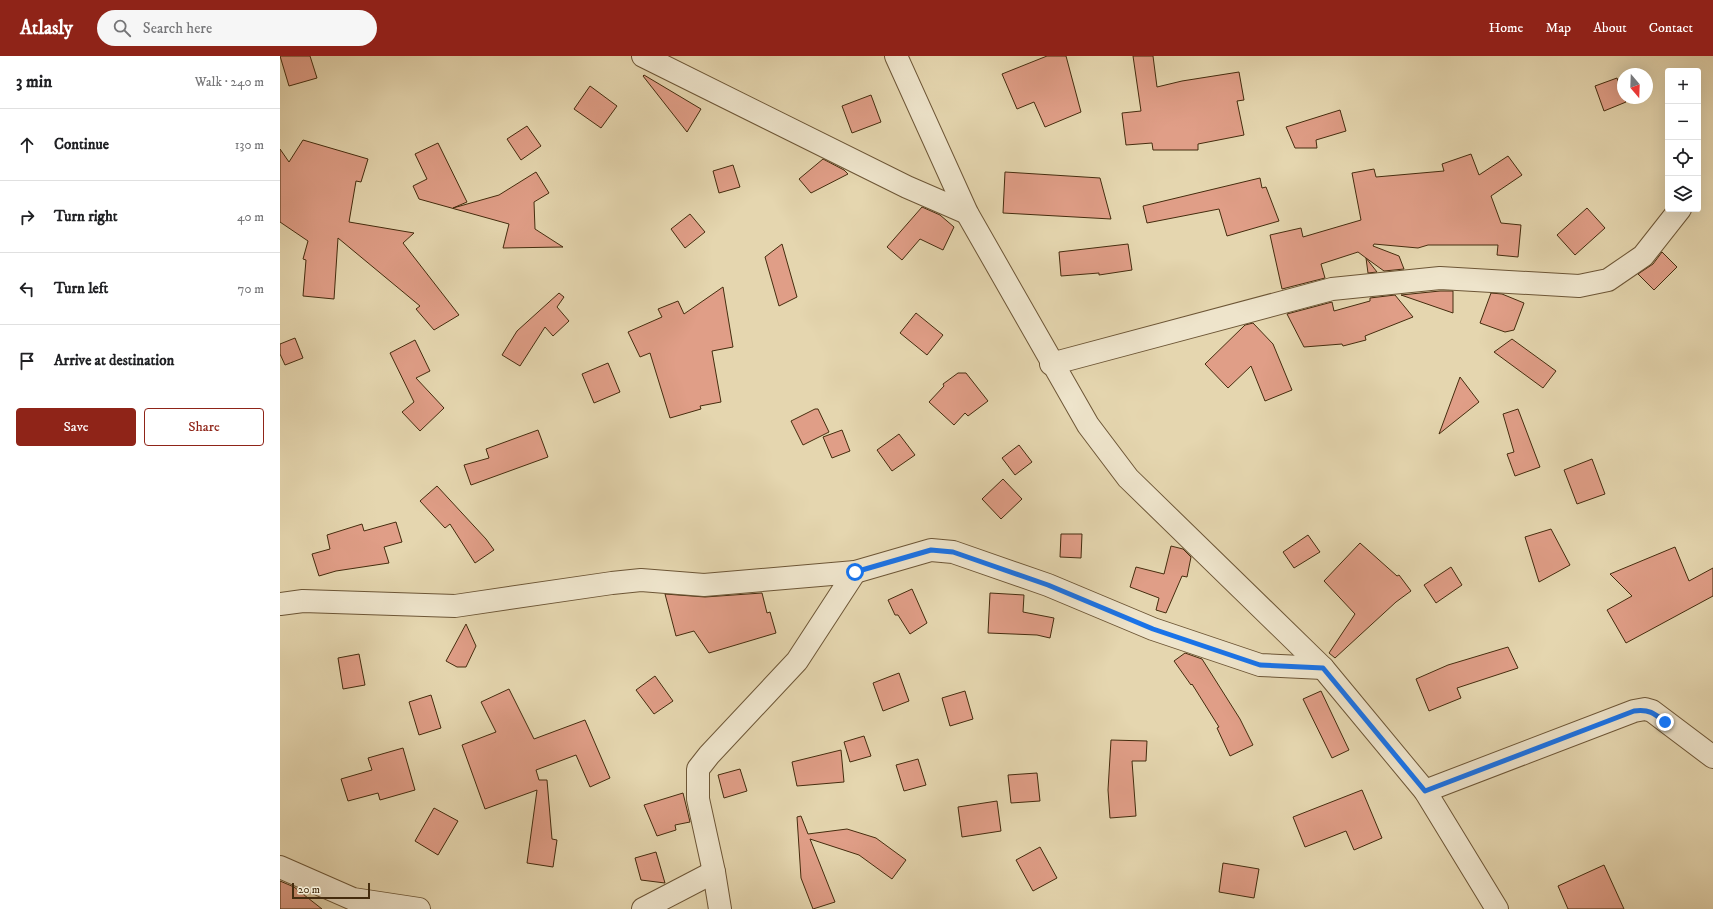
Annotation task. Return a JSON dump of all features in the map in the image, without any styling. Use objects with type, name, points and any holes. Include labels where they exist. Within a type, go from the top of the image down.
[{"type":"street","points":[[643,56],[906,187],[967,213]]},
{"type":"street","points":[[896,56],[967,213],[1088,425],[1128,478],[1323,668],[1425,791],[1497,909]]},
{"type":"street","points":[[1052,364],[1332,289],[1440,278],[1579,286],[1608,280],[1643,256],[1678,212]]},
{"type":"street","points":[[280,604],[303,601],[456,606],[634,581],[704,585],[855,572],[931,550],[953,552],[1048,585],[1153,629],[1260,665],[1323,668]]},
{"type":"street","points":[[720,909],[714,872],[698,799],[698,770],[709,755],[797,661],[855,572]]},
{"type":"street","points":[[1425,791],[1634,711],[1645,709],[1652,711],[1713,757]]},
{"type":"street","points":[[280,867],[353,899],[420,909]]},
{"type":"street","points":[[643,909],[714,872]]},
{"type":"building","points":[[280,56],[310,56],[317,78],[289,86]]},
{"type":"building","points":[[1047,56],[1066,56],[1081,112],[1045,127],[1034,102],[1017,109],[1002,74]]},
{"type":"building","points":[[1133,56],[1153,56],[1157,87],[1182,81],[1239,72],[1244,100],[1237,101],[1244,135],[1198,144],[1198,150],[1153,150],[1152,143],[1126,145],[1122,113],[1141,111]]},
{"type":"building","points":[[644,75],[701,109],[687,132],[643,76]]},
{"type":"building","points":[[1617,78],[1617,104],[1621,104],[1604,111],[1595,86]]},
{"type":"building","points":[[590,86],[617,106],[601,128],[574,109]]},
{"type":"building","points":[[871,95],[881,122],[852,133],[842,106]]},
{"type":"building","points":[[1340,110],[1346,131],[1316,140],[1317,148],[1295,148],[1286,127]]},
{"type":"building","points":[[527,126],[541,146],[521,160],[507,139]]},
{"type":"building","points":[[303,140],[368,159],[361,182],[356,181],[349,222],[414,233],[403,243],[459,315],[434,330],[416,309],[420,306],[338,238],[334,299],[303,296],[306,260],[303,259],[308,241],[280,222],[280,149],[289,162]]},
{"type":"building","points":[[438,143],[467,202],[453,208],[499,195],[536,172],[549,193],[534,202],[535,229],[563,247],[503,248],[509,224],[419,199],[413,186],[427,179],[415,154]]},
{"type":"building","points":[[1471,154],[1479,175],[1508,156],[1522,175],[1491,196],[1501,223],[1521,225],[1518,257],[1497,255],[1498,245],[1428,245],[1418,248],[1374,244],[1373,246],[1399,256],[1404,269],[1384,271],[1358,252],[1321,264],[1325,278],[1282,289],[1270,235],[1301,228],[1303,237],[1361,220],[1352,173],[1374,169],[1376,177],[1444,171],[1442,164]]},
{"type":"building","points":[[823,159],[844,170],[848,174],[811,193],[799,179]]},
{"type":"building","points":[[733,165],[740,187],[719,193],[713,171]]},
{"type":"building","points":[[1005,172],[1100,178],[1111,219],[1003,213]]},
{"type":"building","points":[[1260,178],[1262,188],[1266,187],[1279,221],[1227,236],[1219,209],[1147,223],[1143,206]]},
{"type":"building","points":[[922,207],[940,215],[954,227],[943,250],[920,239],[902,260],[887,247]]},
{"type":"building","points":[[1587,208],[1605,228],[1575,255],[1557,235]]},
{"type":"building","points":[[690,214],[705,232],[685,248],[671,229]]},
{"type":"building","points":[[782,244],[797,297],[779,306],[765,257]]},
{"type":"building","points":[[1128,244],[1132,270],[1099,275],[1099,273],[1061,276],[1059,252]]},
{"type":"building","points":[[1662,252],[1677,267],[1654,290],[1638,274],[1653,264]]},
{"type":"building","points":[[1366,258],[1377,272],[1368,273]]},
{"type":"building","points":[[723,287],[733,347],[712,351],[721,402],[700,406],[701,409],[670,418],[650,353],[640,357],[628,332],[662,317],[658,309],[678,301],[684,314]]},
{"type":"building","points":[[1453,291],[1453,313],[1401,295]]},
{"type":"building","points":[[559,293],[564,297],[557,307],[569,321],[553,336],[545,327],[520,366],[502,355],[517,331]]},
{"type":"building","points":[[1491,293],[1502,294],[1524,303],[1514,330],[1505,332],[1480,323]]},
{"type":"building","points":[[1395,295],[1413,317],[1365,336],[1366,340],[1343,346],[1342,344],[1304,347],[1287,314],[1332,302],[1334,311],[1370,301],[1370,298]]},
{"type":"building","points":[[916,313],[943,335],[927,355],[900,333]]},
{"type":"building","points":[[1253,323],[1273,344],[1292,390],[1265,401],[1251,366],[1228,388],[1205,364],[1245,325]]},
{"type":"building","points":[[295,338],[303,358],[285,365],[280,354],[280,344]]},
{"type":"building","points":[[1512,339],[1556,371],[1543,388],[1494,352]]},
{"type":"building","points":[[415,340],[430,371],[416,378],[444,408],[420,431],[402,412],[414,402],[390,353]]},
{"type":"building","points":[[608,363],[620,392],[594,403],[582,374]]},
{"type":"building","points":[[958,373],[966,373],[988,401],[968,416],[965,413],[954,425],[929,402],[944,386],[943,384]]},
{"type":"building","points":[[1460,377],[1479,402],[1439,434]]},
{"type":"building","points":[[815,409],[818,409],[829,432],[803,445],[791,421]]},
{"type":"building","points":[[1518,409],[1540,467],[1515,476],[1507,454],[1514,452],[1503,414]]},
{"type":"building","points":[[538,430],[548,457],[471,485],[464,465],[489,458],[486,449]]},
{"type":"building","points":[[842,430],[850,451],[832,458],[823,437]]},
{"type":"building","points":[[899,434],[915,455],[892,471],[877,450]]},
{"type":"building","points":[[1019,445],[1032,462],[1015,475],[1002,458]]},
{"type":"building","points":[[1592,459],[1605,494],[1577,504],[1564,470]]},
{"type":"building","points":[[1003,479],[1022,499],[1001,519],[982,499]]},
{"type":"building","points":[[437,486],[486,539],[494,550],[475,563],[450,524],[445,528],[420,501]]},
{"type":"building","points":[[396,522],[402,542],[384,547],[389,563],[336,571],[319,576],[312,554],[330,549],[327,535],[362,524],[364,531]]},
{"type":"building","points":[[1551,529],[1570,565],[1539,582],[1525,537]]},
{"type":"building","points":[[1061,534],[1082,534],[1081,558],[1060,557]]},
{"type":"building","points":[[1308,535],[1320,552],[1294,568],[1283,552]]},
{"type":"building","points":[[1360,543],[1397,576],[1399,575],[1411,591],[1396,602],[1335,658],[1329,653],[1355,614],[1324,581]]},
{"type":"building","points":[[1171,546],[1183,549],[1191,557],[1187,577],[1182,576],[1166,613],[1156,610],[1159,598],[1130,587],[1136,567],[1164,574]]},
{"type":"building","points":[[1675,547],[1689,581],[1713,568],[1713,596],[1626,643],[1607,610],[1632,596],[1610,574]]},
{"type":"building","points":[[1451,567],[1462,585],[1436,603],[1424,585]]},
{"type":"building","points":[[912,589],[927,623],[910,634],[898,615],[895,615],[888,600]]},
{"type":"building","points":[[762,593],[767,613],[770,612],[776,633],[709,653],[694,631],[676,636],[665,594],[705,597]]},
{"type":"building","points":[[990,593],[1024,595],[1023,612],[1054,618],[1050,638],[1037,635],[988,633]]},
{"type":"building","points":[[466,624],[476,646],[466,667],[457,667],[446,661]]},
{"type":"building","points":[[1508,647],[1518,668],[1457,688],[1461,698],[1429,711],[1416,679],[1448,665]]},
{"type":"building","points":[[1185,653],[1202,659],[1240,719],[1253,745],[1230,756],[1217,728],[1219,727],[1192,684],[1191,685],[1174,661]]},
{"type":"building","points":[[359,654],[365,685],[343,689],[338,658]]},
{"type":"building","points":[[899,673],[909,701],[883,711],[873,683]]},
{"type":"building","points":[[655,676],[673,701],[654,714],[636,690]]},
{"type":"building","points":[[509,689],[534,739],[585,720],[610,778],[590,787],[576,755],[536,770],[539,780],[547,780],[552,839],[557,840],[553,867],[527,863],[537,790],[485,809],[462,745],[496,732],[481,702]]},
{"type":"building","points":[[965,691],[973,719],[950,726],[942,698]]},
{"type":"building","points":[[1321,691],[1349,750],[1332,758],[1303,699]]},
{"type":"building","points":[[431,695],[441,728],[419,735],[409,702]]},
{"type":"building","points":[[864,736],[871,756],[850,762],[844,742]]},
{"type":"building","points":[[1111,740],[1147,741],[1146,761],[1132,761],[1136,816],[1110,818],[1108,790]]},
{"type":"building","points":[[403,748],[415,790],[380,800],[378,793],[348,801],[341,779],[372,770],[368,758]]},
{"type":"building","points":[[841,750],[844,782],[797,786],[792,762]]},
{"type":"building","points":[[918,759],[926,785],[904,791],[896,765]]},
{"type":"building","points":[[740,769],[747,791],[724,798],[718,775]]},
{"type":"building","points":[[1037,773],[1040,801],[1011,803],[1008,775]]},
{"type":"building","points":[[1362,790],[1382,838],[1354,850],[1346,831],[1305,847],[1293,817]]},
{"type":"building","points":[[683,793],[690,822],[675,825],[676,830],[657,836],[644,805]]},
{"type":"building","points":[[997,801],[1001,831],[962,837],[958,807]]},
{"type":"building","points":[[434,808],[458,821],[438,855],[415,841]]},
{"type":"building","points":[[801,816],[808,834],[847,829],[876,838],[906,860],[892,879],[859,855],[810,839],[835,902],[813,909],[801,878],[797,817]]},
{"type":"building","points":[[1040,847],[1057,878],[1033,891],[1016,860]]},
{"type":"building","points":[[656,852],[665,883],[641,880],[635,858]]},
{"type":"building","points":[[1223,863],[1259,869],[1254,898],[1219,892]]},
{"type":"building","points":[[1604,865],[1624,909],[1568,909],[1558,886]]},
{"type":"building","points":[[280,881],[294,887],[322,909],[280,909]]},
{"type":"route","points":[[855,572],[931,550],[953,552],[1048,585],[1153,629],[1260,665],[1323,668],[1425,791],[1634,711],[1645,709],[1652,711],[1665,722]]}]
